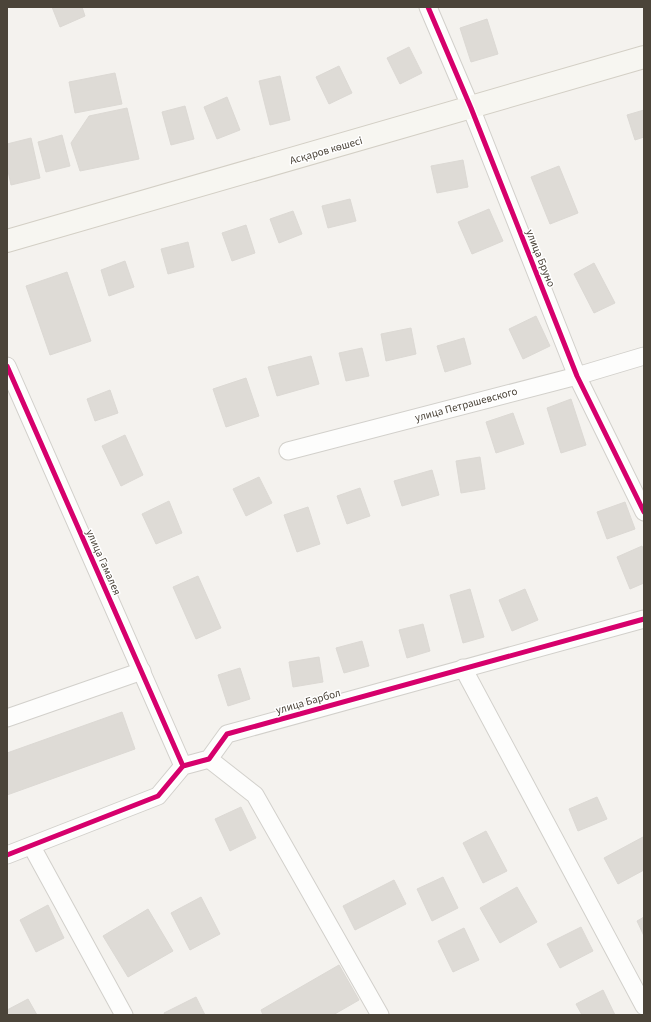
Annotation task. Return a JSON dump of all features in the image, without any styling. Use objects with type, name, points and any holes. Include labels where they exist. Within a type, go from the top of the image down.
[{"type":"main road","name":"Асқаров көшесі","points":[[7,241],[644,57]]},
{"type":"street","name":"улица Бруно","points":[[428,7],[471,108],[577,376],[644,512]]},
{"type":"street","name":"улица Петрашевского","points":[[288,451],[577,376],[644,356]]},
{"type":"street","name":"улица Гамалея","points":[[7,366],[184,766]]},
{"type":"street","name":"улица Барбол","points":[[209,759],[227,734],[644,619]]},
{"type":"street","points":[[462,668],[644,1006]]},
{"type":"street","points":[[7,718],[142,671]]},
{"type":"street","points":[[7,855],[32,847],[158,796],[184,766],[209,759],[255,795],[380,1015]]},
{"type":"street","points":[[32,847],[124,1015]]},
{"type":"building","points":[[52,7],[82,7],[85,16],[60,27]]},
{"type":"building","points":[[487,19],[498,54],[471,62],[460,28]]},
{"type":"building","points":[[409,47],[422,73],[400,84],[387,58]]},
{"type":"building","points":[[339,66],[352,93],[329,104],[316,77]]},
{"type":"building","points":[[115,73],[122,104],[75,113],[69,82]]},
{"type":"building","points":[[280,76],[290,120],[270,125],[259,81]]},
{"type":"building","points":[[227,97],[240,130],[217,139],[204,107]]},
{"type":"building","points":[[185,106],[194,139],[171,145],[162,112]]},
{"type":"building","points":[[127,108],[139,159],[80,171],[71,143],[89,116]]},
{"type":"building","points":[[644,110],[644,137],[635,140],[627,115]]},
{"type":"building","points":[[62,135],[70,166],[46,172],[38,142]]},
{"type":"building","points":[[31,138],[40,178],[11,185],[7,166],[7,144]]},
{"type":"building","points":[[463,160],[468,187],[437,193],[431,166]]},
{"type":"building","points":[[559,166],[578,213],[550,224],[531,177]]},
{"type":"building","points":[[350,199],[356,221],[328,228],[322,206]]},
{"type":"building","points":[[489,209],[503,241],[472,254],[458,222]]},
{"type":"building","points":[[293,211],[302,234],[279,243],[270,219]]},
{"type":"building","points":[[246,225],[255,253],[232,261],[222,233]]},
{"type":"building","points":[[188,242],[194,267],[168,274],[161,249]]},
{"type":"building","points":[[125,261],[134,287],[109,296],[101,270]]},
{"type":"building","points":[[594,263],[615,303],[594,313],[574,274]]},
{"type":"building","points":[[67,272],[91,341],[50,355],[26,286]]},
{"type":"building","points":[[536,316],[550,346],[523,359],[509,329]]},
{"type":"building","points":[[411,328],[416,354],[386,361],[381,334]]},
{"type":"building","points":[[464,338],[471,364],[445,372],[437,346]]},
{"type":"building","points":[[362,348],[369,376],[346,381],[339,353]]},
{"type":"building","points":[[311,356],[319,384],[277,396],[268,367]]},
{"type":"building","points":[[246,378],[259,416],[226,427],[213,389]]},
{"type":"building","points":[[110,390],[118,413],[95,421],[87,399]]},
{"type":"building","points":[[571,399],[586,445],[561,453],[547,408]]},
{"type":"building","points":[[513,413],[524,444],[496,453],[486,422]]},
{"type":"building","points":[[125,435],[143,475],[121,486],[102,446]]},
{"type":"building","points":[[480,457],[485,489],[461,493],[456,461]]},
{"type":"building","points":[[432,470],[439,495],[402,506],[394,481]]},
{"type":"building","points":[[259,477],[272,503],[246,516],[233,489]]},
{"type":"building","points":[[360,488],[370,516],[347,524],[337,496]]},
{"type":"building","points":[[169,501],[182,533],[156,544],[142,514]]},
{"type":"building","points":[[625,502],[635,529],[607,539],[597,512]]},
{"type":"building","points":[[308,507],[320,544],[297,552],[284,515]]},
{"type":"building","points":[[642,546],[644,552],[644,583],[630,589],[617,557]]},
{"type":"building","points":[[198,576],[221,628],[196,639],[173,587]]},
{"type":"building","points":[[470,589],[484,637],[463,643],[450,595]]},
{"type":"building","points":[[525,589],[538,620],[512,631],[499,600]]},
{"type":"building","points":[[423,624],[430,651],[407,658],[399,630]]},
{"type":"building","points":[[362,641],[369,666],[344,673],[336,648]]},
{"type":"building","points":[[319,657],[323,682],[293,687],[289,662]]},
{"type":"building","points":[[240,668],[250,699],[228,706],[218,675]]},
{"type":"building","points":[[122,712],[135,749],[7,795],[7,753]]},
{"type":"building","points":[[597,797],[607,819],[578,831],[569,809]]},
{"type":"building","points":[[241,807],[256,838],[230,851],[215,819]]},
{"type":"building","points":[[486,831],[507,871],[483,883],[463,843]]},
{"type":"building","points":[[643,837],[644,870],[618,884],[604,858]]},
{"type":"building","points":[[443,877],[458,908],[432,921],[417,889]]},
{"type":"building","points":[[394,880],[406,904],[355,930],[343,906]]},
{"type":"building","points":[[517,887],[537,922],[500,943],[480,908]]},
{"type":"building","points":[[201,897],[220,934],[190,950],[171,913]]},
{"type":"building","points":[[48,905],[64,938],[36,952],[20,920]]},
{"type":"building","points":[[148,909],[173,951],[128,977],[103,936]]},
{"type":"building","points":[[644,917],[644,936],[637,921]]},
{"type":"building","points":[[581,927],[593,951],[560,968],[547,944]]},
{"type":"building","points":[[464,928],[479,960],[453,972],[438,941]]},
{"type":"building","points":[[339,965],[359,1000],[333,1015],[263,1015],[261,1010]]},
{"type":"building","points":[[603,990],[615,1015],[582,1015],[576,1004]]},
{"type":"building","points":[[196,997],[205,1015],[165,1015],[164,1013]]},
{"type":"building","points":[[28,999],[37,1015],[7,1015],[7,1010]]},
{"type":"cycle path","points":[[428,7],[471,108],[577,376],[644,512]]},
{"type":"cycle path","points":[[7,366],[183,766]]},
{"type":"cycle path","points":[[7,855],[158,796],[183,766],[209,759],[227,734],[644,619]]}]
